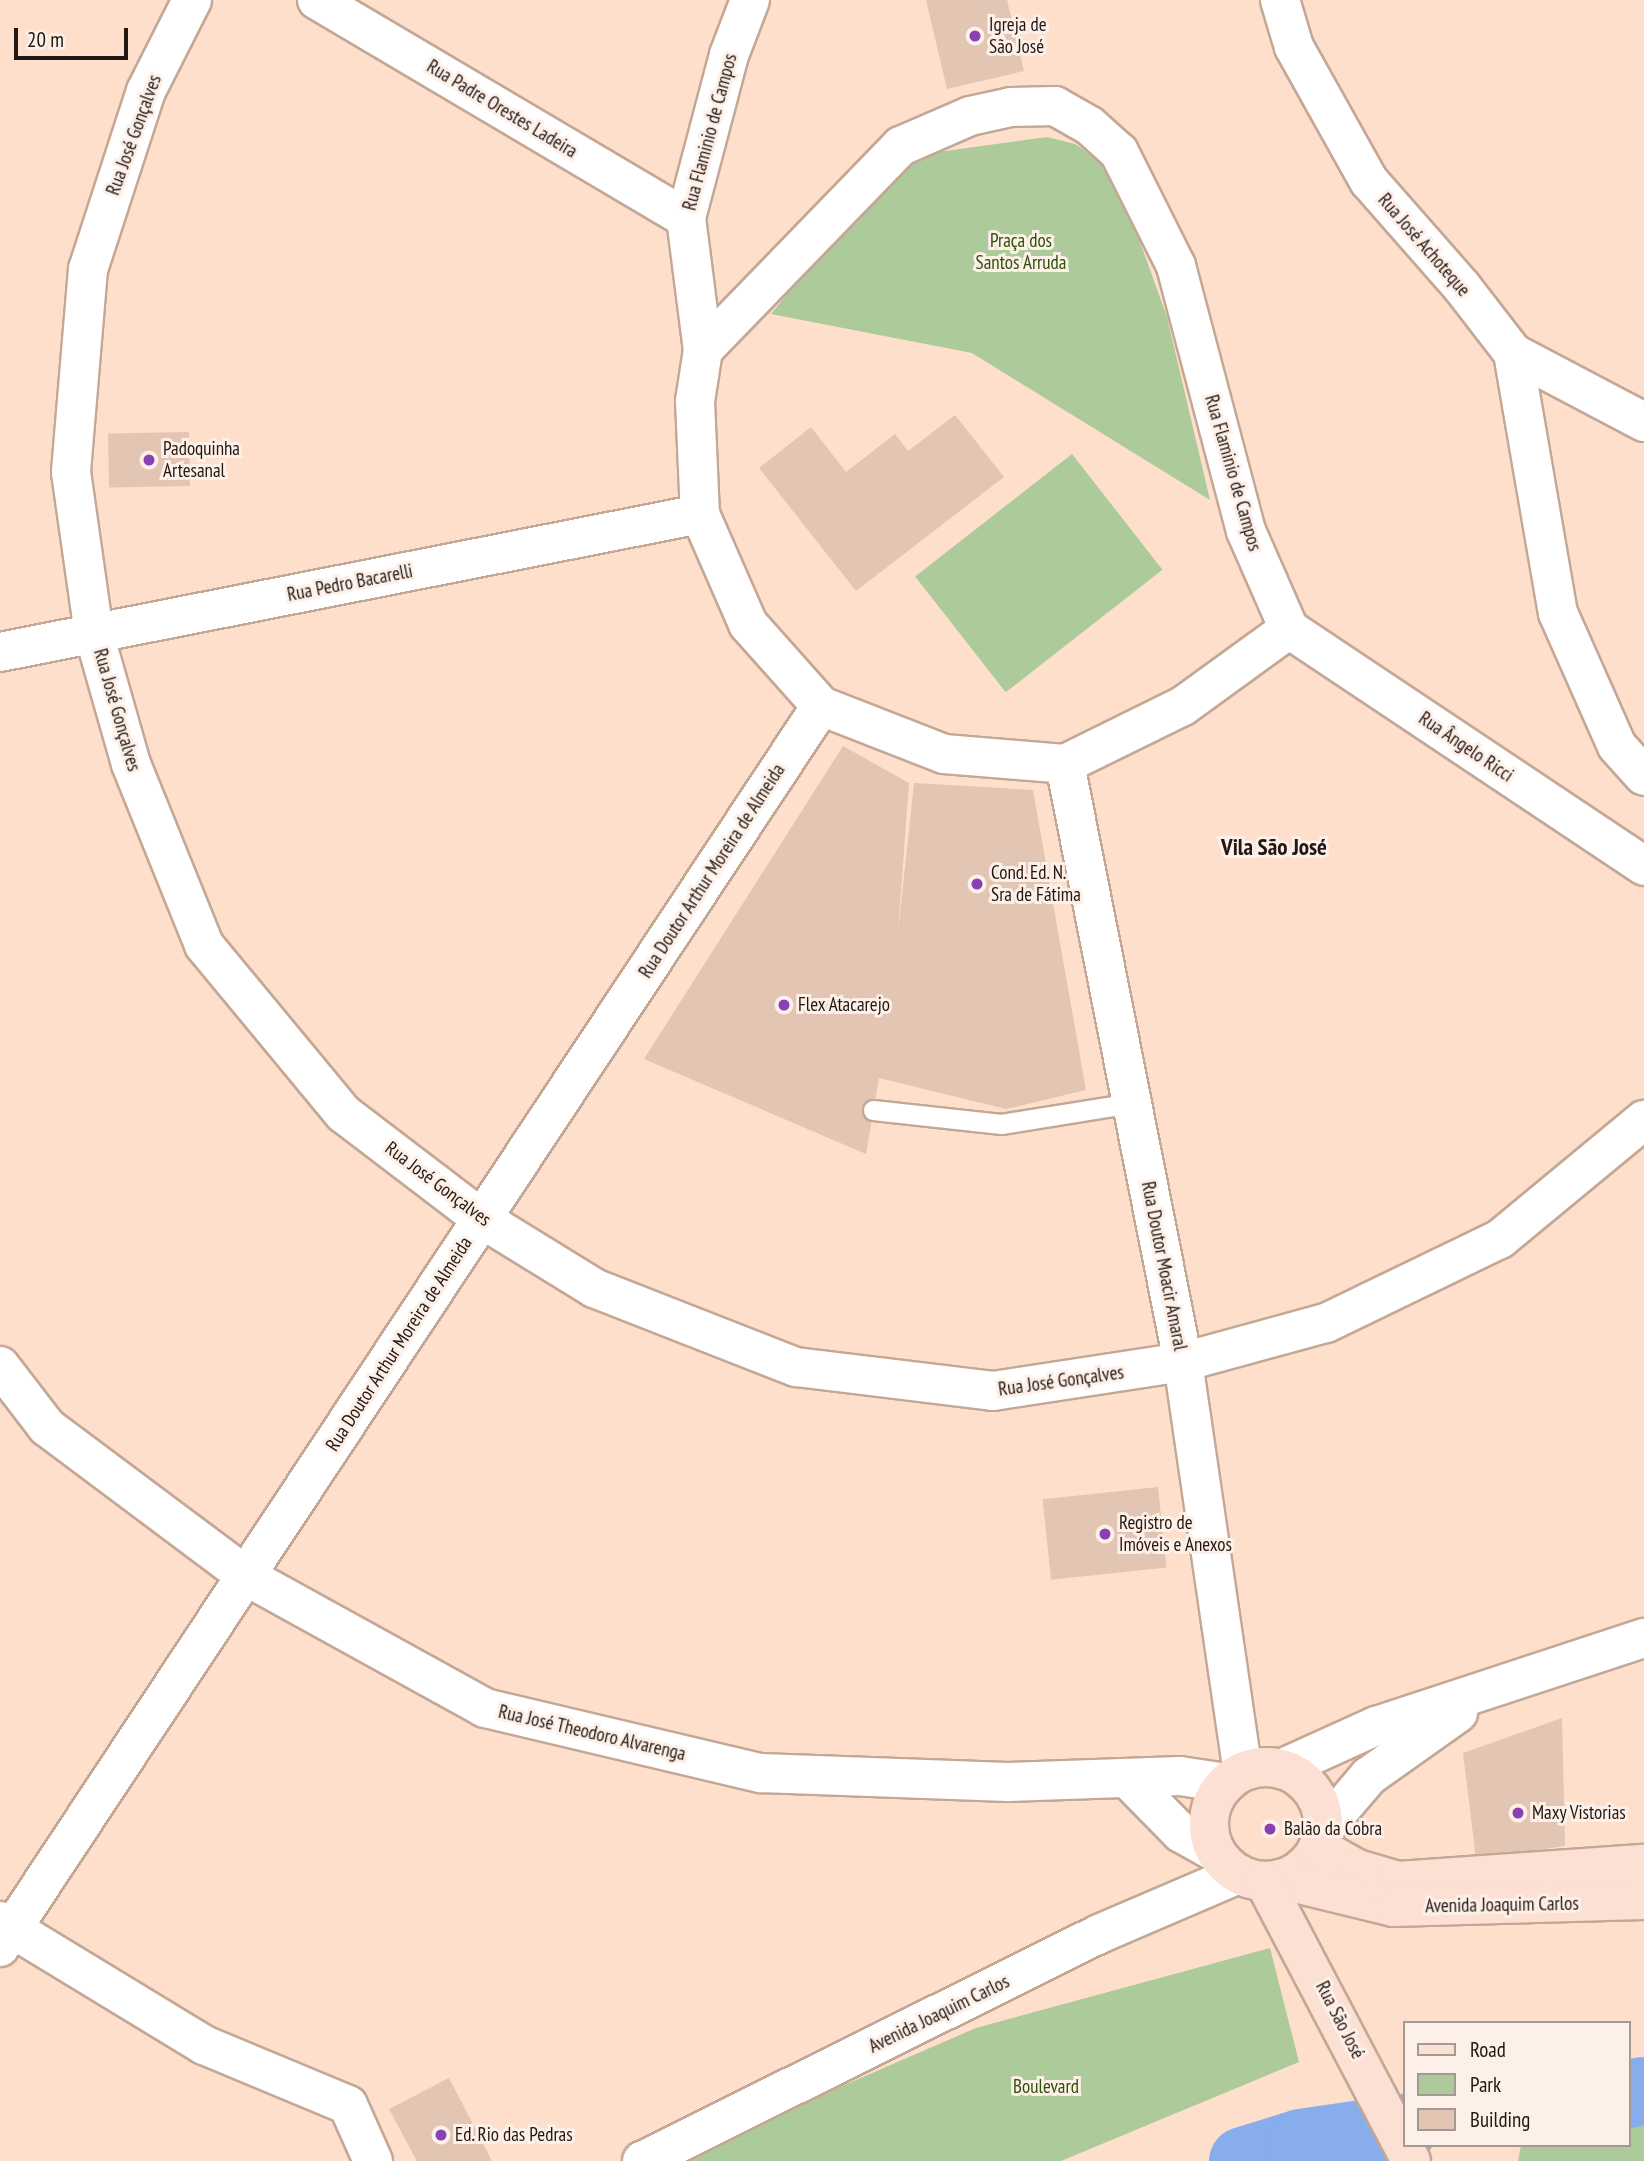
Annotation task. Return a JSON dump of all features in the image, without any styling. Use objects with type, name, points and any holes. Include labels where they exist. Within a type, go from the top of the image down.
[{"type":"street","name":"Rua José Gonçalves","points":[[192,0],[146,91],[89,269],[71,471],[94,634],[131,764],[204,945],[344,1114],[482,1219],[594,1289],[796,1367],[993,1391],[1183,1362],[1326,1322],[1500,1239],[1644,1120]]},
{"type":"street","name":"Rua Padre Orestes Ladeira","points":[[317,0],[686,218]]},
{"type":"street","name":"Rua Flaminio de Campos","points":[[750,0],[729,55],[686,218],[703,350],[695,401],[700,514],[748,624],[821,706],[944,754],[1065,764]]},
{"type":"street","name":"Rua José Achoteque","points":[[1280,0],[1294,47],[1368,181],[1462,287],[1513,353],[1644,422]]},
{"type":"street","name":"Rua Flaminio de Campos","points":[[703,350],[901,146],[970,116],[1011,107],[1055,106],[1090,125],[1119,152],[1176,266],[1246,531],[1289,629]]},
{"type":"street","points":[[1513,353],[1558,613],[1617,746],[1644,776]]},
{"type":"street","name":"Rua Pedro Bacarelli","points":[[0,652],[700,514]]},
{"type":"street","points":[[1065,764],[1184,706],[1289,629]]},
{"type":"street","name":"Rua Ângelo Ricci","points":[[1289,629],[1644,866]]},
{"type":"street","name":"Rua Doutor Arthur Moreira de Almeida","points":[[4,1933],[246,1576],[821,706]]},
{"type":"street","name":"Rua Doutor Moacir Amaral","points":[[1065,764],[1183,1362],[1235,1777]]},
{"type":"street","name":"Rua José Theodoro Alvarenga","points":[[0,1366],[47,1427],[246,1576],[485,1708],[761,1773],[1008,1782],[1180,1776],[1235,1777]]},
{"type":"street","points":[[1250,1872],[1209,1816],[1235,1777],[1281,1769],[1376,1726],[1644,1638]]},
{"type":"street","points":[[1127,1778],[1181,1833],[1250,1872],[1302,1868],[1320,1838],[1368,1776],[1500,1686]]},
{"type":"street","points":[[1281,1769],[1299,1777],[1313,1792],[1322,1810],[1320,1838]]},
{"type":"street","name":"Avenida Joaquim Carlos","points":[[1320,1838],[1357,1869],[1398,1881],[1644,1864]]},
{"type":"street","name":"Avenida Joaquim Carlos","points":[[642,2161],[1099,1934],[1250,1872],[1392,1907],[1644,1900]]},
{"type":"street","name":"Rua São José","points":[[1250,1872],[1302,1946],[1402,2143]]},
{"type":"street","points":[[4,1933],[204,2045],[348,2105],[373,2161]]},
{"type":"lane","points":[[873,1110],[1001,1124],[1132,1103]]},
{"type":"green space","name":"Praça dos Santos Arruda","points":[[1047,137],[1075,144],[1099,160],[1135,228],[1167,317],[1210,500],[972,353],[771,314],[826,246],[916,155]]},
{"type":"green space","points":[[1072,454],[1163,570],[1006,692],[915,577]]},
{"type":"green space","name":"Boulevard","points":[[1270,1948],[1299,2062],[1061,2161],[669,2161],[976,2028]]},
{"type":"green space","points":[[1644,2086],[1644,2161],[1518,2161],[1521,2147],[1630,2147],[1630,2089]]},
{"type":"building","name":"Igreja de São José","points":[[926,0],[1007,0],[1024,71],[947,89]]},
{"type":"building","points":[[955,415],[1004,477],[856,591],[759,468],[811,427],[846,472],[895,434],[908,451]]},
{"type":"building","name":"Padoquinha Artesanal","points":[[189,432],[190,486],[109,487],[108,433]]},
{"type":"building","points":[[843,746],[909,783],[898,932],[914,783],[1033,790],[1086,1090],[1006,1109],[879,1078],[866,1154],[644,1059]]},
{"type":"building","name":"Registro de Imóveis e Anexos","points":[[1158,1487],[1166,1568],[1051,1580],[1043,1499]]},
{"type":"building","name":"Maxy Vistorias","points":[[1562,1718],[1565,1846],[1476,1859],[1463,1753]]},
{"type":"building","name":"Ed. Rio das Pedras","points":[[449,2078],[492,2161],[417,2161],[389,2109]]},
{"type":"waterway","points":[[1630,2094],[1644,2091]]},
{"type":"waterway","points":[[1243,2161],[1301,2143],[1402,2128]]},
{"type":"place","name":"Igreja de São José","points":[[975,36]]},
{"type":"place","name":"Padoquinha Artesanal","points":[[149,460]]},
{"type":"place","name":"Cond. Ed. N. Sra de Fátima","points":[[977,884]]},
{"type":"place","name":"Flex Atacarejo","points":[[784,1005]]},
{"type":"place","name":"Registro de Imóveis e Anexos","points":[[1105,1534]]},
{"type":"place","name":"Maxy Vistorias","points":[[1518,1813]]},
{"type":"place","name":"Balão da Cobra","points":[[1270,1829]]},
{"type":"place","name":"Ed. Rio das Pedras","points":[[441,2135]]},
{"type":"district","name":"Vila São José","points":[[1274,847]]}]
